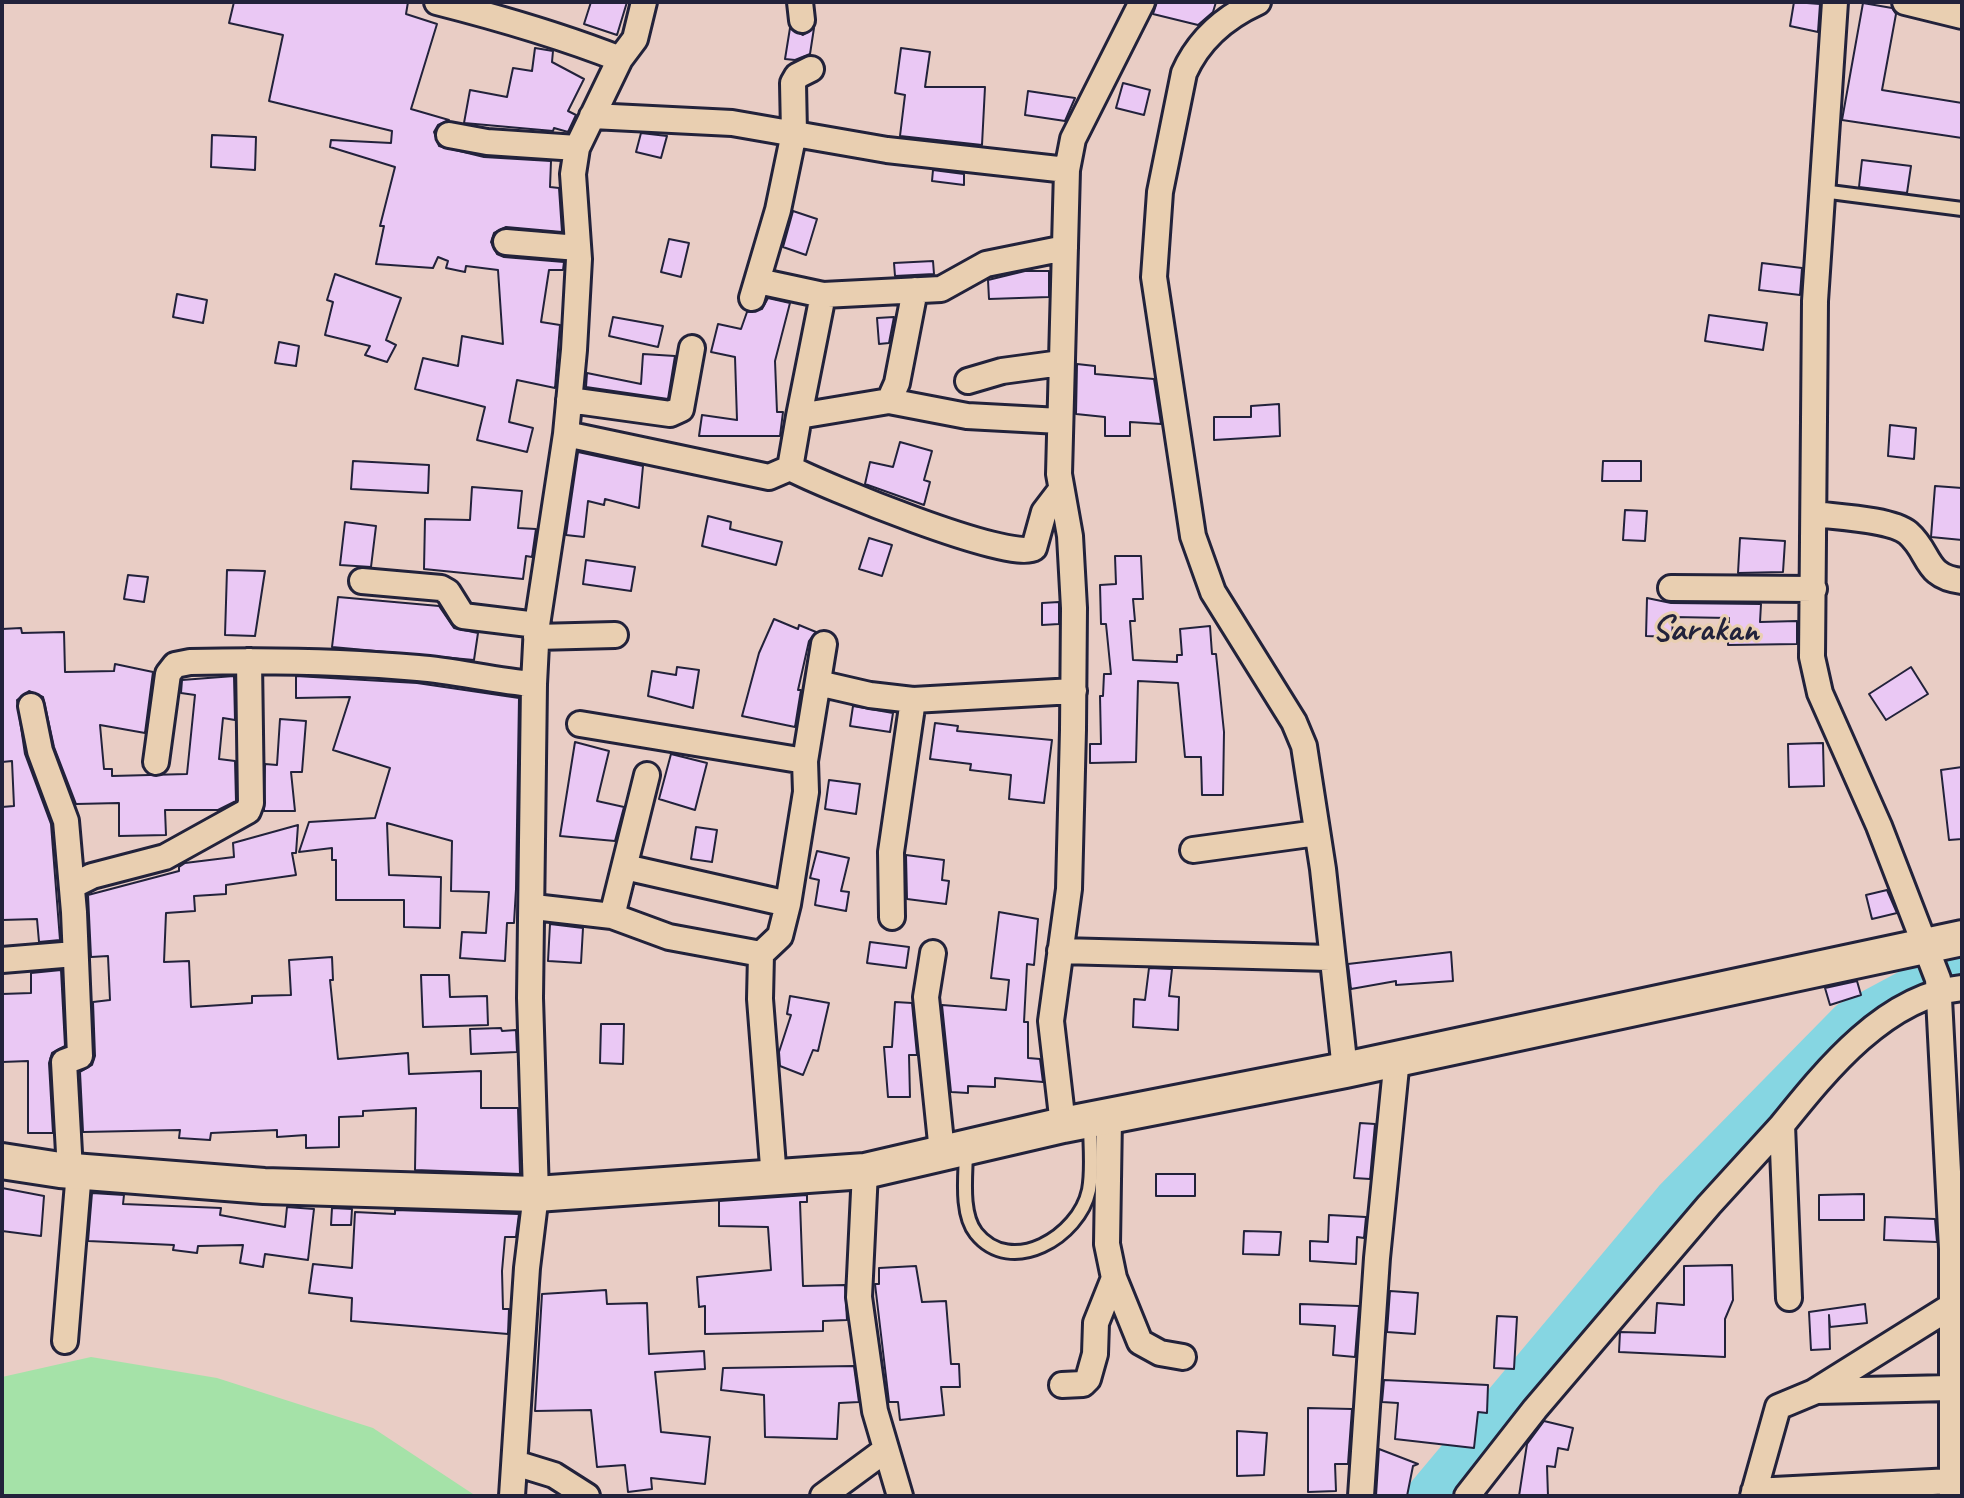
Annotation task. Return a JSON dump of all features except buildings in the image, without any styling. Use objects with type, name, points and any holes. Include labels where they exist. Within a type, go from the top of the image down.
[{"type":"street","points":[[437,2],[488,13],[620,59]]},
{"type":"street","points":[[512,1496],[527,1268],[536,1194],[530,998],[534,907],[536,631],[569,400],[578,248],[573,174],[577,148],[620,59],[635,39],[644,2]]},
{"type":"street","points":[[1142,2],[1073,139],[1067,170],[1060,491],[1070,536],[1074,691],[1070,870],[1051,1021],[1087,1120],[1114,1278],[1140,1342],[1160,1353],[1183,1357]]},
{"type":"street","points":[[1258,2],[1223,21],[1193,55],[1184,73],[1161,179],[1154,277],[1193,536],[1213,592],[1294,722],[1304,746],[1345,1070]]},
{"type":"street","points":[[1835,2],[1815,331],[1812,657],[1820,693],[1939,972],[1957,1249],[1950,1307],[1952,1488],[1753,1494],[1778,1407],[1814,1392],[1950,1307]]},
{"type":"street","points":[[1905,2],[1962,16]]},
{"type":"street","points":[[811,69],[797,76],[793,83],[794,133],[755,289],[823,295],[941,289],[986,264],[1065,248]]},
{"type":"street","points":[[592,116],[732,123],[887,150],[1067,170]]},
{"type":"street","points":[[449,135],[487,142],[577,148]]},
{"type":"street","points":[[506,242],[578,248]]},
{"type":"street","points":[[889,401],[897,383],[915,290]]},
{"type":"street","points":[[790,468],[823,295]]},
{"type":"street","points":[[569,400],[670,414],[681,409],[692,348]]},
{"type":"street","points":[[968,381],[1002,371],[1061,363]]},
{"type":"street","points":[[799,416],[889,401],[967,416],[1060,421]]},
{"type":"street","points":[[566,434],[769,477],[790,468]]},
{"type":"street","points":[[790,468],[820,485],[934,527],[1018,552],[1034,548],[1044,512],[1060,491]]},
{"type":"street","points":[[1814,514],[1878,523],[1907,533],[1936,574],[1962,581]]},
{"type":"street","points":[[362,581],[441,588],[448,592],[463,616],[536,631],[615,635]]},
{"type":"street","points":[[1671,588],[1814,589]]},
{"type":"street","points":[[774,1179],[760,999],[761,954],[780,936],[788,904],[806,792],[805,761],[824,644]]},
{"type":"street","points":[[156,762],[168,674],[175,665],[322,660],[534,684]]},
{"type":"street","points":[[72,886],[92,876],[165,857],[248,811],[251,803],[249,661]]},
{"type":"street","points":[[818,683],[870,695],[913,700],[1074,691]]},
{"type":"street","points":[[892,917],[891,852],[913,700]]},
{"type":"street","points":[[31,706],[40,751],[66,821],[72,886],[80,1056],[66,1060],[64,1065],[75,1171],[65,1341]]},
{"type":"street","points":[[580,724],[805,761]]},
{"type":"street","points":[[612,916],[647,775]]},
{"type":"street","points":[[1193,850],[1317,833]]},
{"type":"street","points":[[625,867],[788,904]]},
{"type":"street","points":[[534,907],[612,916],[669,937],[761,954]]},
{"type":"street","points":[[1467,1496],[1535,1409],[1838,1059],[1939,972],[1962,938]]},
{"type":"street","points":[[1060,951],[1190,957],[1330,958]]},
{"type":"street","points":[[933,953],[926,997],[954,1150]]},
{"type":"street","points":[[2,960],[75,954]]},
{"type":"street","points":[[2,1161],[75,1171],[264,1186],[536,1194],[865,1171],[1087,1120],[1397,1058],[1939,972]]},
{"type":"street","points":[[1361,1496],[1377,1258],[1397,1058]]},
{"type":"street","points":[[1782,1125],[1789,1298]]},
{"type":"street","points":[[865,1171],[859,1297],[884,1451],[900,1496]]},
{"type":"street","points":[[1062,1385],[1083,1384],[1088,1379],[1095,1354],[1096,1323],[1114,1278]]},
{"type":"street","points":[[1814,1392],[1950,1388]]},
{"type":"street","points":[[823,1496],[884,1451]]},
{"type":"street","points":[[515,1463],[554,1475],[587,1496]]},
{"type":"lane","points":[[1822,191],[1962,209]]},
{"type":"lane","points":[[954,1150],[975,1233],[995,1247],[1027,1252],[1062,1236],[1077,1217],[1089,1191],[1087,1120]]},
{"type":"green space","points":[[91,1357],[217,1378],[373,1428],[476,1496],[2,1496],[2,1377]]},
{"type":"waterway","points":[[1428,1496],[1675,1201],[1850,1023],[1962,963]]},
{"type":"district","name":"Sarakan","points":[[1705,631]]}]
